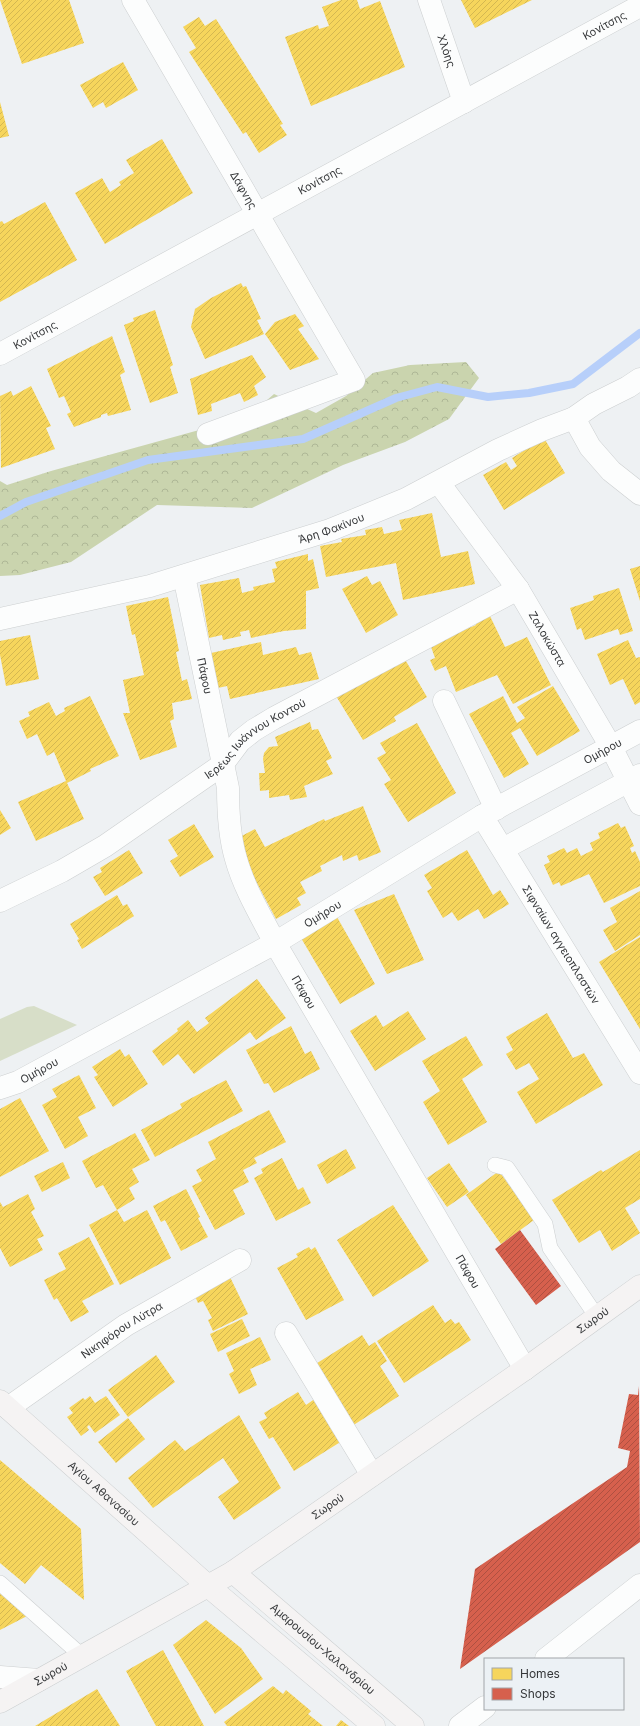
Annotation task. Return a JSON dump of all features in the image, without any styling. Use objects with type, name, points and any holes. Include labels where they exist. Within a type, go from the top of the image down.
[{"type":"street","name":"Δάφνης","points":[[133,0],[259,214],[354,380],[208,434]]},
{"type":"street","name":"Χλόης","points":[[429,0],[464,102]]},
{"type":"street","name":"Κονίτσης","points":[[0,354],[640,6]]},
{"type":"street","name":"Άρη Φακίνου","points":[[0,619],[150,586],[330,530],[406,499],[498,450],[542,430],[574,418],[594,404],[628,387],[640,379]]},
{"type":"street","points":[[574,418],[590,447],[611,471],[640,494]]},
{"type":"street","name":"Ζαλοκώστα","points":[[438,483],[518,589],[611,747],[635,778],[640,804]]},
{"type":"street","name":"Πάφου","points":[[184,576],[222,765],[228,788],[228,821],[236,859],[246,886],[275,943],[525,1369]]},
{"type":"street","name":"Ιερέως Ιωάννου Κοντού","points":[[0,901],[62,871],[105,846],[222,765],[240,741],[254,730],[518,589]]},
{"type":"street","name":"Σιφναίων αγγειοπλαστών","points":[[444,701],[503,849],[640,1074]]},
{"type":"street","name":"Ομήρου","points":[[0,1088],[18,1082],[275,943],[489,813],[640,732]]},
{"type":"street","points":[[503,849],[635,778]]},
{"type":"street","name":"Νικηφόρου Λύτρα","points":[[4,1405],[126,1325],[240,1260]]},
{"type":"street","name":"Σωρού","points":[[0,1702],[233,1572],[525,1369],[640,1286]]},
{"type":"street","points":[[286,1334],[372,1475]]},
{"type":"street","name":"Αγίου Αθανασίου","points":[[4,1405],[200,1591]]},
{"type":"street","name":"Αμαρουσίου-Χαλανδρίου","points":[[233,1572],[413,1726]]},
{"type":"street","points":[[547,1658],[640,1585]]},
{"type":"street","points":[[200,1591],[374,1726]]},
{"type":"street","points":[[0,1677],[39,1680]]},
{"type":"street","points":[[460,1726],[484,1708]]},
{"type":"lane","points":[[495,1165],[507,1168],[545,1224],[550,1248],[597,1317]]},
{"type":"lane","points":[[0,1583],[82,1656]]},
{"type":"green space","points":[[466,362],[479,378],[449,419],[405,442],[343,465],[252,508],[157,505],[71,562],[20,575],[0,576],[0,481],[7,485],[251,414],[274,394],[316,413],[346,396],[373,373],[410,365]]},
{"type":"green space","points":[[34,1006],[77,1025],[0,1061],[0,1019],[27,1007]]},
{"type":"building: Homes","points":[[0,0],[69,0],[84,43],[22,64]]},
{"type":"building: Homes","points":[[341,0],[357,0],[360,9],[380,1],[405,67],[311,106],[285,37],[318,25],[319,29],[329,26],[322,7]]},
{"type":"building: Homes","points":[[461,0],[532,0],[475,28]]},
{"type":"building: Homes","points":[[199,17],[205,26],[216,19],[283,124],[280,125],[287,135],[259,153],[246,132],[243,134],[189,52],[196,48],[183,27]]},
{"type":"building: Homes","points":[[123,62],[138,90],[106,108],[103,102],[93,108],[80,85]]},
{"type":"building: Homes","points":[[0,102],[9,136],[0,138]]},
{"type":"building: Homes","points":[[162,139],[193,193],[105,244],[75,193],[102,178],[110,192],[121,185],[119,182],[134,173],[126,160]]},
{"type":"building: Homes","points":[[45,202],[77,260],[0,302],[0,222],[2,221],[4,224]]},
{"type":"building: Homes","points":[[241,283],[243,287],[246,286],[261,319],[257,320],[264,334],[205,359],[191,327],[195,309],[211,298]]},
{"type":"building: Homes","points":[[155,310],[173,365],[170,367],[178,393],[150,403],[124,325],[134,321],[133,318]]},
{"type":"building: Homes","points":[[295,314],[304,326],[298,329],[319,359],[290,370],[265,334],[275,322]]},
{"type":"building: Homes","points":[[112,336],[125,372],[120,375],[131,410],[108,416],[107,413],[101,415],[101,417],[74,427],[67,414],[71,412],[64,396],[59,398],[47,369]]},
{"type":"building: Homes","points":[[252,355],[266,377],[254,386],[258,395],[244,402],[240,393],[211,404],[212,411],[198,415],[190,379]]},
{"type":"building: Homes","points":[[31,386],[51,426],[46,428],[55,449],[1,468],[0,396],[11,391],[13,396]]},
{"type":"building: Homes","points":[[544,438],[565,473],[504,510],[483,475],[506,462],[511,470],[517,466],[512,458]]},
{"type":"building: Homes","points":[[432,513],[441,557],[468,551],[475,584],[403,600],[396,563],[326,577],[320,546],[342,542],[341,539],[366,535],[365,530],[382,527],[384,534],[402,530],[399,520]]},
{"type":"building: Homes","points":[[308,554],[308,561],[313,559],[319,588],[306,591],[306,629],[284,631],[251,638],[249,630],[240,632],[241,636],[223,640],[222,635],[209,638],[200,585],[239,578],[242,593],[254,590],[253,587],[275,582],[272,569],[277,568],[275,562]]},
{"type":"building: Homes","points":[[640,566],[640,601],[630,569]]},
{"type":"building: Homes","points":[[367,576],[372,585],[380,581],[398,615],[366,633],[342,589]]},
{"type":"building: Homes","points":[[619,588],[633,631],[620,635],[618,629],[585,640],[581,628],[577,630],[570,608],[594,600],[593,596]]},
{"type":"building: Homes","points":[[168,597],[179,651],[176,652],[182,681],[187,679],[192,699],[172,703],[174,719],[170,721],[177,747],[140,760],[123,713],[130,713],[123,680],[144,675],[135,634],[132,635],[126,606]]},
{"type":"building: Homes","points":[[489,614],[505,647],[527,637],[551,685],[513,704],[497,675],[456,692],[446,666],[435,671],[430,660],[435,658],[430,644],[476,625],[475,622]]},
{"type":"building: Homes","points":[[30,635],[39,679],[6,686],[0,655],[0,641]]},
{"type":"building: Homes","points":[[628,640],[636,658],[640,657],[640,702],[635,705],[623,679],[610,685],[597,654]]},
{"type":"building: Homes","points":[[261,642],[263,655],[296,647],[299,655],[311,652],[319,679],[230,699],[227,686],[218,688],[211,653]]},
{"type":"building: Homes","points":[[403,656],[427,697],[394,717],[396,721],[363,740],[336,696]]},
{"type":"building: Homes","points":[[553,686],[580,731],[537,756],[520,728],[511,733],[529,764],[504,778],[469,714],[503,696],[517,723],[525,718],[517,707]]},
{"type":"building: Homes","points":[[90,696],[119,756],[90,769],[91,771],[67,783],[84,819],[36,841],[18,802],[66,781],[54,752],[47,756],[37,734],[27,739],[19,721],[30,716],[28,712],[49,702],[56,716],[65,711],[64,708]]},
{"type":"building: Homes","points":[[310,722],[312,730],[318,729],[332,758],[326,761],[333,774],[304,786],[307,797],[290,800],[289,795],[269,798],[269,790],[260,791],[259,773],[265,773],[263,759],[264,753],[269,747],[278,746],[275,737]]},
{"type":"building: Homes","points":[[417,723],[456,793],[408,822],[384,784],[391,780],[377,758],[386,753],[380,743]]},
{"type":"building: Homes","points":[[363,806],[381,852],[359,861],[357,855],[343,861],[342,855],[320,866],[322,871],[300,882],[306,893],[297,898],[301,905],[276,919],[234,840],[255,829],[265,847],[324,819],[325,821]]},
{"type":"building: Homes","points":[[0,810],[11,828],[0,835]]},
{"type":"building: Homes","points":[[618,823],[621,828],[625,826],[634,846],[630,848],[632,853],[635,851],[640,862],[640,886],[604,903],[589,874],[561,886],[559,882],[553,885],[544,865],[550,862],[547,856],[564,848],[567,853],[577,848],[581,856],[593,850],[590,843],[600,838],[598,833]]},
{"type":"building: Homes","points":[[194,824],[214,857],[180,877],[170,861],[178,856],[168,840]]},
{"type":"building: Homes","points":[[129,850],[143,873],[105,896],[93,877],[102,872],[100,868]]},
{"type":"building: Homes","points":[[467,850],[493,895],[500,890],[509,904],[484,919],[478,909],[458,921],[452,912],[443,918],[427,891],[432,888],[424,875]]},
{"type":"building: Homes","points":[[640,891],[640,935],[615,951],[603,930],[617,922],[610,908]]},
{"type":"building: Homes","points":[[394,894],[424,960],[387,974],[354,910]]},
{"type":"building: Homes","points":[[117,895],[123,906],[127,904],[134,916],[82,949],[77,940],[79,939],[70,924]]},
{"type":"building: Homes","points":[[337,917],[375,984],[340,1004],[301,938]]},
{"type":"building: Homes","points":[[640,937],[640,1029],[599,962]]},
{"type":"building: Homes","points":[[257,979],[286,1018],[256,1040],[250,1032],[194,1074],[178,1054],[163,1066],[152,1051],[178,1031],[177,1029],[188,1020],[197,1032],[209,1023],[205,1018]]},
{"type":"building: Homes","points":[[408,1011],[426,1039],[375,1071],[350,1031],[376,1015],[383,1027]]},
{"type":"building: Homes","points":[[547,1013],[573,1058],[584,1053],[603,1085],[536,1124],[517,1092],[539,1079],[529,1063],[516,1070],[506,1054],[513,1050],[506,1037]]},
{"type":"building: Homes","points":[[291,1026],[305,1054],[311,1051],[320,1069],[274,1093],[268,1083],[264,1084],[246,1050]]},
{"type":"building: Homes","points":[[466,1036],[483,1065],[462,1079],[487,1122],[448,1145],[423,1102],[440,1091],[422,1061]]},
{"type":"building: Homes","points":[[120,1049],[125,1057],[129,1054],[148,1084],[113,1107],[94,1077],[98,1075],[92,1067]]},
{"type":"building: Homes","points":[[79,1075],[96,1108],[78,1117],[88,1136],[65,1149],[42,1105],[57,1097],[52,1089]]},
{"type":"building: Homes","points":[[226,1080],[243,1111],[155,1157],[141,1130],[182,1108],[180,1104]]},
{"type":"building: Homes","points":[[20,1098],[49,1151],[0,1177],[0,1109]]},
{"type":"building: Homes","points":[[269,1110],[286,1142],[254,1158],[257,1163],[243,1170],[249,1182],[233,1190],[245,1214],[215,1230],[192,1186],[202,1181],[196,1170],[216,1159],[208,1142]]},
{"type":"building: Homes","points":[[135,1133],[150,1160],[132,1169],[139,1182],[129,1188],[135,1199],[117,1210],[103,1185],[96,1188],[82,1161]]},
{"type":"building: Homes","points":[[346,1149],[356,1168],[327,1184],[317,1165]]},
{"type":"building: Homes","points":[[640,1150],[640,1199],[625,1208],[640,1233],[612,1251],[600,1230],[579,1243],[552,1200],[601,1170],[603,1172]]},
{"type":"building: Homes","points":[[282,1158],[298,1190],[303,1187],[311,1203],[276,1221],[254,1178],[263,1173],[261,1169]]},
{"type":"building: Homes","points":[[63,1162],[70,1178],[42,1192],[34,1176]]},
{"type":"building: Homes","points":[[449,1163],[469,1192],[447,1207],[427,1178]]},
{"type":"building: Homes","points":[[499,1171],[534,1220],[501,1244],[466,1195]]},
{"type":"building: Homes","points":[[186,1189],[208,1237],[181,1251],[165,1220],[161,1222],[153,1206]]},
{"type":"building: Homes","points":[[28,1194],[35,1209],[31,1212],[44,1236],[37,1239],[43,1250],[10,1267],[0,1248],[0,1202],[3,1207]]},
{"type":"building: Homes","points":[[393,1205],[429,1261],[373,1297],[337,1240]]},
{"type":"building: Homes","points":[[117,1210],[124,1222],[147,1210],[171,1258],[120,1285],[89,1225]]},
{"type":"building: Homes","points":[[89,1237],[114,1284],[82,1301],[89,1312],[71,1322],[57,1298],[54,1300],[44,1280],[66,1269],[58,1253]]},
{"type":"building: Homes","points":[[309,1247],[311,1250],[315,1247],[344,1300],[306,1320],[277,1268],[298,1257],[296,1254]]},
{"type":"building: Homes","points":[[230,1277],[248,1314],[213,1331],[208,1320],[212,1318],[203,1301],[198,1303],[194,1294]]},
{"type":"building: Homes","points":[[433,1305],[445,1323],[451,1319],[455,1324],[459,1322],[471,1340],[404,1383],[377,1341]]},
{"type":"building: Homes","points":[[242,1319],[250,1336],[218,1352],[210,1334]]},
{"type":"building: Homes","points":[[362,1335],[369,1346],[375,1342],[387,1361],[380,1366],[399,1396],[352,1426],[314,1365]]},
{"type":"building: Homes","points":[[260,1337],[271,1360],[250,1369],[257,1385],[239,1394],[229,1374],[234,1371],[226,1353]]},
{"type":"building: Homes","points":[[156,1355],[175,1382],[128,1417],[108,1390]]},
{"type":"building: Homes","points":[[298,1392],[306,1405],[316,1398],[342,1441],[294,1471],[273,1437],[269,1439],[259,1422],[267,1418],[264,1413]]},
{"type":"building: Homes","points":[[90,1396],[95,1403],[106,1396],[120,1415],[95,1433],[89,1425],[87,1427],[89,1430],[81,1436],[67,1417],[73,1413],[69,1408],[83,1398],[85,1400]]},
{"type":"building: Homes","points":[[239,1415],[281,1488],[234,1520],[218,1497],[239,1482],[223,1458],[153,1508],[128,1478],[175,1440],[185,1451]]},
{"type":"building: Homes","points":[[128,1418],[145,1439],[116,1463],[98,1442]]},
{"type":"building: Homes","points":[[0,1460],[81,1529],[84,1600],[41,1565],[25,1584],[0,1563]]},
{"type":"building: Homes","points":[[0,1590],[29,1615],[0,1630]]},
{"type":"building: Homes","points":[[206,1620],[241,1648],[263,1679],[215,1714],[173,1645]]},
{"type":"building: Homes","points":[[163,1650],[204,1726],[156,1726],[126,1671]]},
{"type":"building: Homes","points":[[273,1686],[283,1694],[286,1690],[311,1711],[308,1714],[323,1726],[227,1726],[224,1722]]},
{"type":"building: Homes","points":[[97,1689],[120,1726],[35,1726]]},
{"type":"building: Homes","points":[[341,1720],[349,1726],[336,1726]]},
{"type":"building: Shops","points":[[520,1230],[561,1286],[536,1305],[495,1249]]},
{"type":"building: Shops","points":[[639,1386],[640,1542],[460,1669],[475,1569],[627,1467],[630,1451],[618,1448],[629,1394],[638,1395]]},
{"type":"waterway","points":[[0,516],[26,502],[148,460],[303,439],[396,398],[437,387],[488,397],[529,393],[573,384],[640,333]]}]
